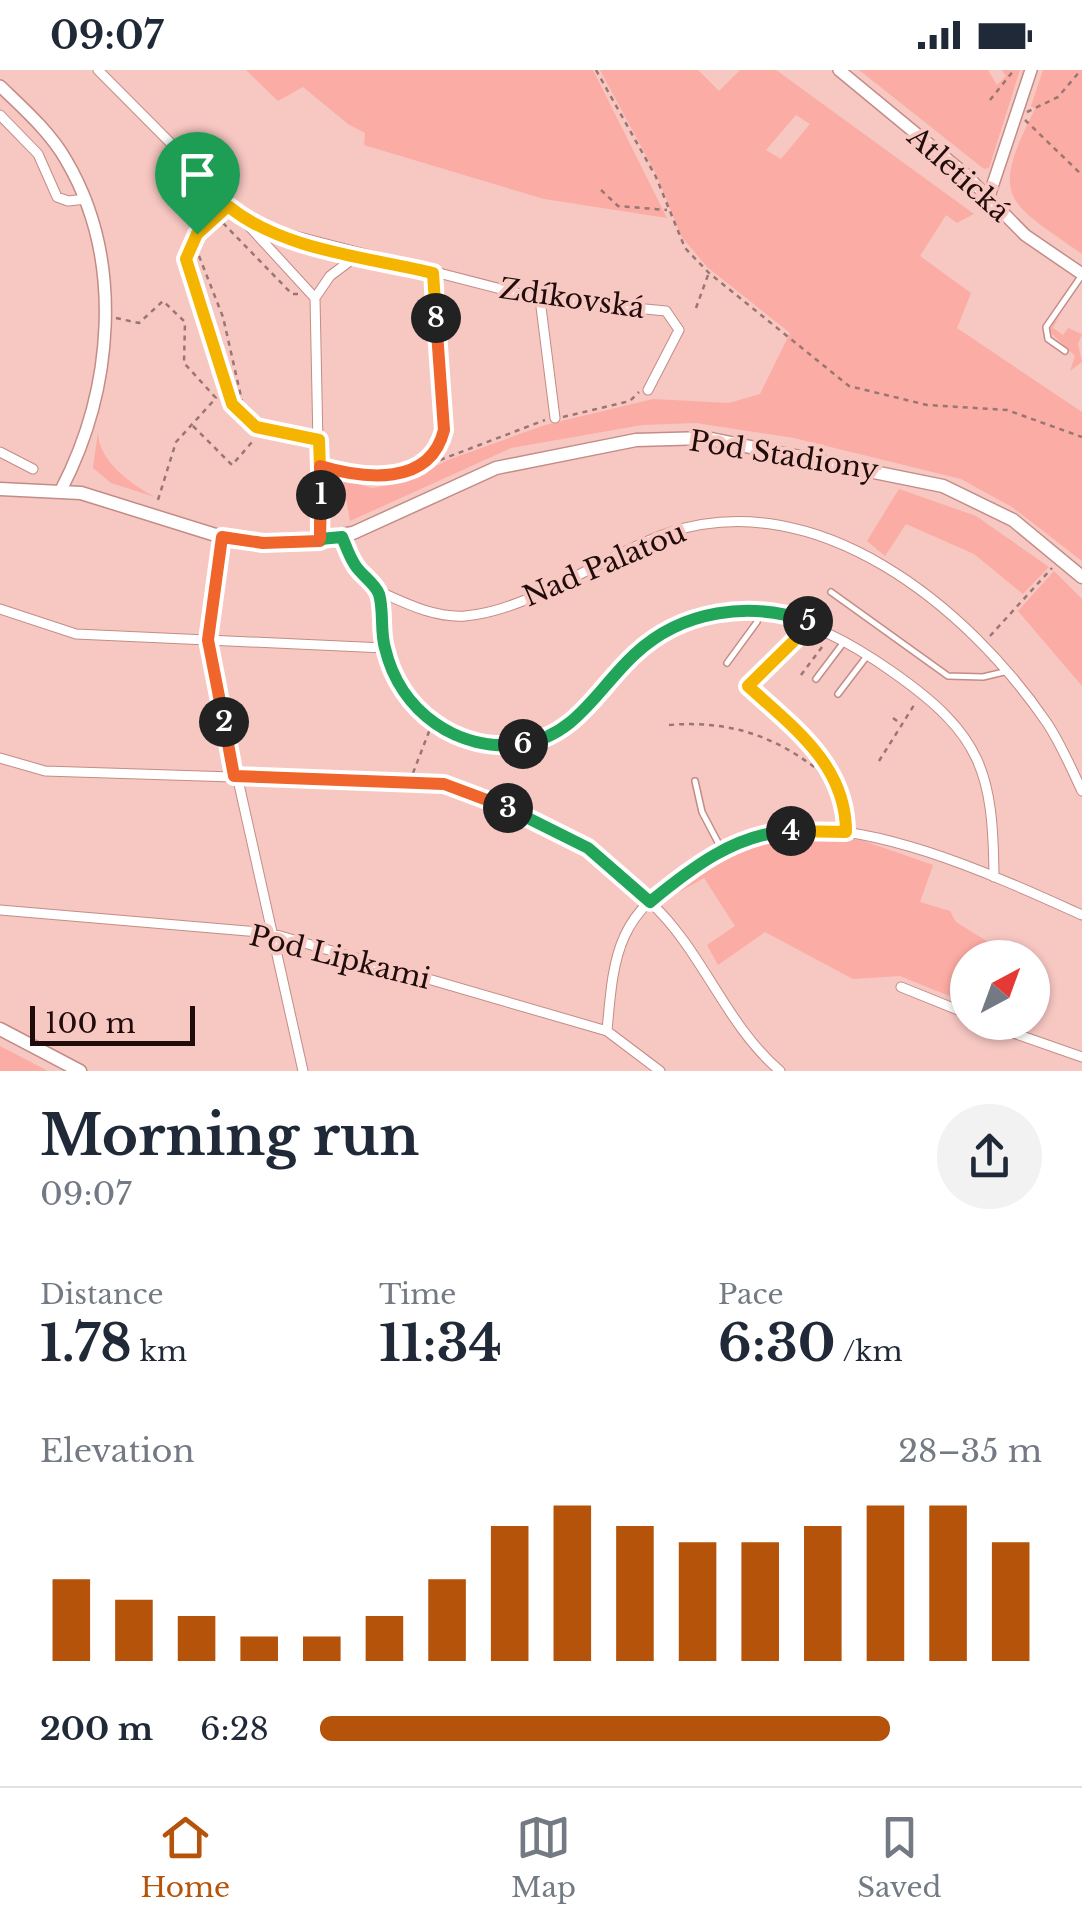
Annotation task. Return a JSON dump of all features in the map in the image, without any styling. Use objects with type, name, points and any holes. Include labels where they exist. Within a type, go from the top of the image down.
[{"type":"main road","name":"Pod Stadiony","points":[[0,489],[61,490],[102,498],[222,537],[263,543],[320,541],[342,537],[496,468],[636,440],[706,438],[944,486],[1013,520],[1082,576]]},
{"type":"main road","points":[[0,1029],[80,1071]]},
{"type":"street","name":"Zdíkovská","points":[[98,70],[228,206],[252,225],[540,299],[673,315],[679,330],[644,390]]},
{"type":"street","name":"Atletická","points":[[839,70],[1026,235],[1082,274]]},
{"type":"street","points":[[988,199],[1030,70]]},
{"type":"street","points":[[0,86],[66,158],[86,200],[105,266],[105,322],[90,416],[80,454],[61,490]]},
{"type":"street","points":[[0,115],[38,154],[57,197],[68,202],[86,200]]},
{"type":"street","points":[[315,298],[287,263],[228,206],[197,234],[186,259],[222,375],[237,408],[256,427],[319,440]]},
{"type":"street","points":[[320,541],[315,298],[330,276],[358,255]]},
{"type":"street","points":[[320,466],[383,477],[410,470],[430,458],[440,446],[444,430],[433,273]]},
{"type":"street","points":[[540,299],[555,418]]},
{"type":"street","points":[[0,452],[33,470]]},
{"type":"street","name":"Nad Palatou","points":[[378,591],[423,611],[465,616],[518,600],[665,534],[698,524],[774,522],[812,531],[854,551],[938,605],[982,645],[1048,726],[1082,790]]},
{"type":"street","points":[[222,537],[208,640],[234,776],[303,1071]]},
{"type":"street","points":[[342,537],[356,567],[378,591],[384,648],[397,682],[416,709],[434,724],[484,745],[530,742],[574,721],[634,655],[670,631],[711,614],[759,610],[812,623],[922,692],[964,734],[983,766],[994,812],[994,877]]},
{"type":"street","points":[[0,609],[76,634],[384,648]]},
{"type":"street","points":[[0,758],[45,771],[444,784],[486,797],[588,848]]},
{"type":"street","points":[[607,1031],[616,948],[650,902],[722,850],[781,831],[846,832],[994,877],[1082,915]]},
{"type":"street","points":[[650,902],[678,928],[720,1000],[763,1056],[780,1071]]},
{"type":"street","name":"Pod Lipkami","points":[[0,910],[270,933],[607,1031],[654,1069]]},
{"type":"street","points":[[900,987],[950,1007]]},
{"type":"street","points":[[1033,1040],[1082,1057]]},
{"type":"lane","points":[[1065,352],[1048,339],[1046,327],[1082,274]]},
{"type":"lane","points":[[832,592],[948,676],[983,678],[1007,671]]},
{"type":"lane","points":[[727,663],[757,622],[759,610]]},
{"type":"lane","points":[[748,686],[812,623]]},
{"type":"lane","points":[[816,679],[845,641]]},
{"type":"lane","points":[[838,694],[868,655]]},
{"type":"lane","points":[[694,781],[702,812],[722,850]]},
{"type":"path","points":[[596,70],[656,177],[685,248],[709,274],[849,386],[927,405],[1006,410],[1082,437]]},
{"type":"path","points":[[990,100],[1014,70]]},
{"type":"path","points":[[1016,114],[1030,112],[1058,97],[1082,70]]},
{"type":"path","points":[[1016,114],[1082,175]]},
{"type":"path","points":[[602,190],[618,206],[668,210]]},
{"type":"path","points":[[212,233],[224,222],[292,294],[300,294]]},
{"type":"path","points":[[197,252],[235,361],[243,400],[237,408]]},
{"type":"path","points":[[696,308],[709,274]]},
{"type":"path","points":[[115,318],[139,323],[162,301],[185,322],[184,363],[216,398],[176,442],[157,503]]},
{"type":"path","points":[[439,460],[555,418],[630,401],[644,390]]},
{"type":"path","points":[[192,424],[232,464],[253,441]]},
{"type":"path","points":[[982,645],[1053,566]]},
{"type":"path","points":[[801,675],[832,634]]},
{"type":"path","points":[[748,686],[812,744],[830,770],[842,793],[846,832]]},
{"type":"path","points":[[879,762],[922,692]]},
{"type":"path","points":[[893,718],[902,724]]},
{"type":"path","points":[[669,725],[700,722],[745,729],[790,748],[822,774],[830,770]]},
{"type":"path","points":[[415,762],[428,732]]},
{"type":"path","points":[[588,848],[650,902]]},
{"type":"shaded area","points":[[246,70],[593,70],[667,218],[544,199],[364,145],[365,133],[303,87],[278,101]]},
{"type":"shaded area","points":[[600,70],[698,70],[719,91],[740,70],[776,70],[974,214],[957,223],[946,215],[920,256],[971,293],[957,328],[1082,412],[1082,561],[1012,507],[961,479],[794,438],[696,423],[642,425],[511,448],[350,521],[343,480],[372,488],[403,483],[448,460],[545,425],[653,399],[729,403],[760,394],[790,333],[707,267],[681,236],[657,176]],"holes":[[[796,115],[810,124],[781,159],[766,150]]]},
{"type":"shaded area","points":[[859,70],[988,70],[997,85],[1006,76],[1002,70],[1020,70],[989,168],[984,169]]},
{"type":"shaded area","points":[[1043,70],[1082,70],[1082,254],[1037,222],[1013,196],[1012,163],[1035,109],[1031,106]]},
{"type":"shaded area","points":[[1062,310],[1053,328],[1063,335],[1068,328],[1082,334],[1078,344],[1082,362],[1070,371],[1075,356],[1049,331]]},
{"type":"shaded area","points":[[98,432],[110,462],[155,497],[111,483],[93,468]]},
{"type":"shaded area","points":[[899,489],[976,516],[1049,567],[1023,594],[974,554],[906,524],[885,556],[867,541]]},
{"type":"shaded area","points":[[1054,571],[1082,599],[1082,686],[1018,611]]},
{"type":"shaded area","points":[[797,837],[861,840],[933,865],[920,902],[950,911],[956,922],[985,940],[950,940],[950,996],[900,976],[853,979],[765,932],[718,965],[707,945],[735,926],[704,878],[681,891],[677,887],[709,866],[743,851]]},
{"type":"shaded area","points":[[0,1046],[48,1071],[0,1071]]},
{"type":"route","points":[[197,234],[187,248],[186,259],[232,404],[256,427],[319,440],[320,541],[263,543],[222,537],[208,640],[234,776],[444,784],[486,797],[588,848],[650,902],[683,874],[751,838],[781,831],[846,832],[842,793],[834,775],[812,744],[748,686],[812,623],[790,615],[728,610],[670,631],[634,655],[574,721],[530,742],[484,745],[434,724],[416,709],[397,682],[384,648],[378,591],[356,567],[342,537],[320,541],[320,466],[347,474],[383,477],[410,470],[430,458],[440,446],[444,430],[433,273],[279,235],[252,225],[228,206],[197,234]]}]
